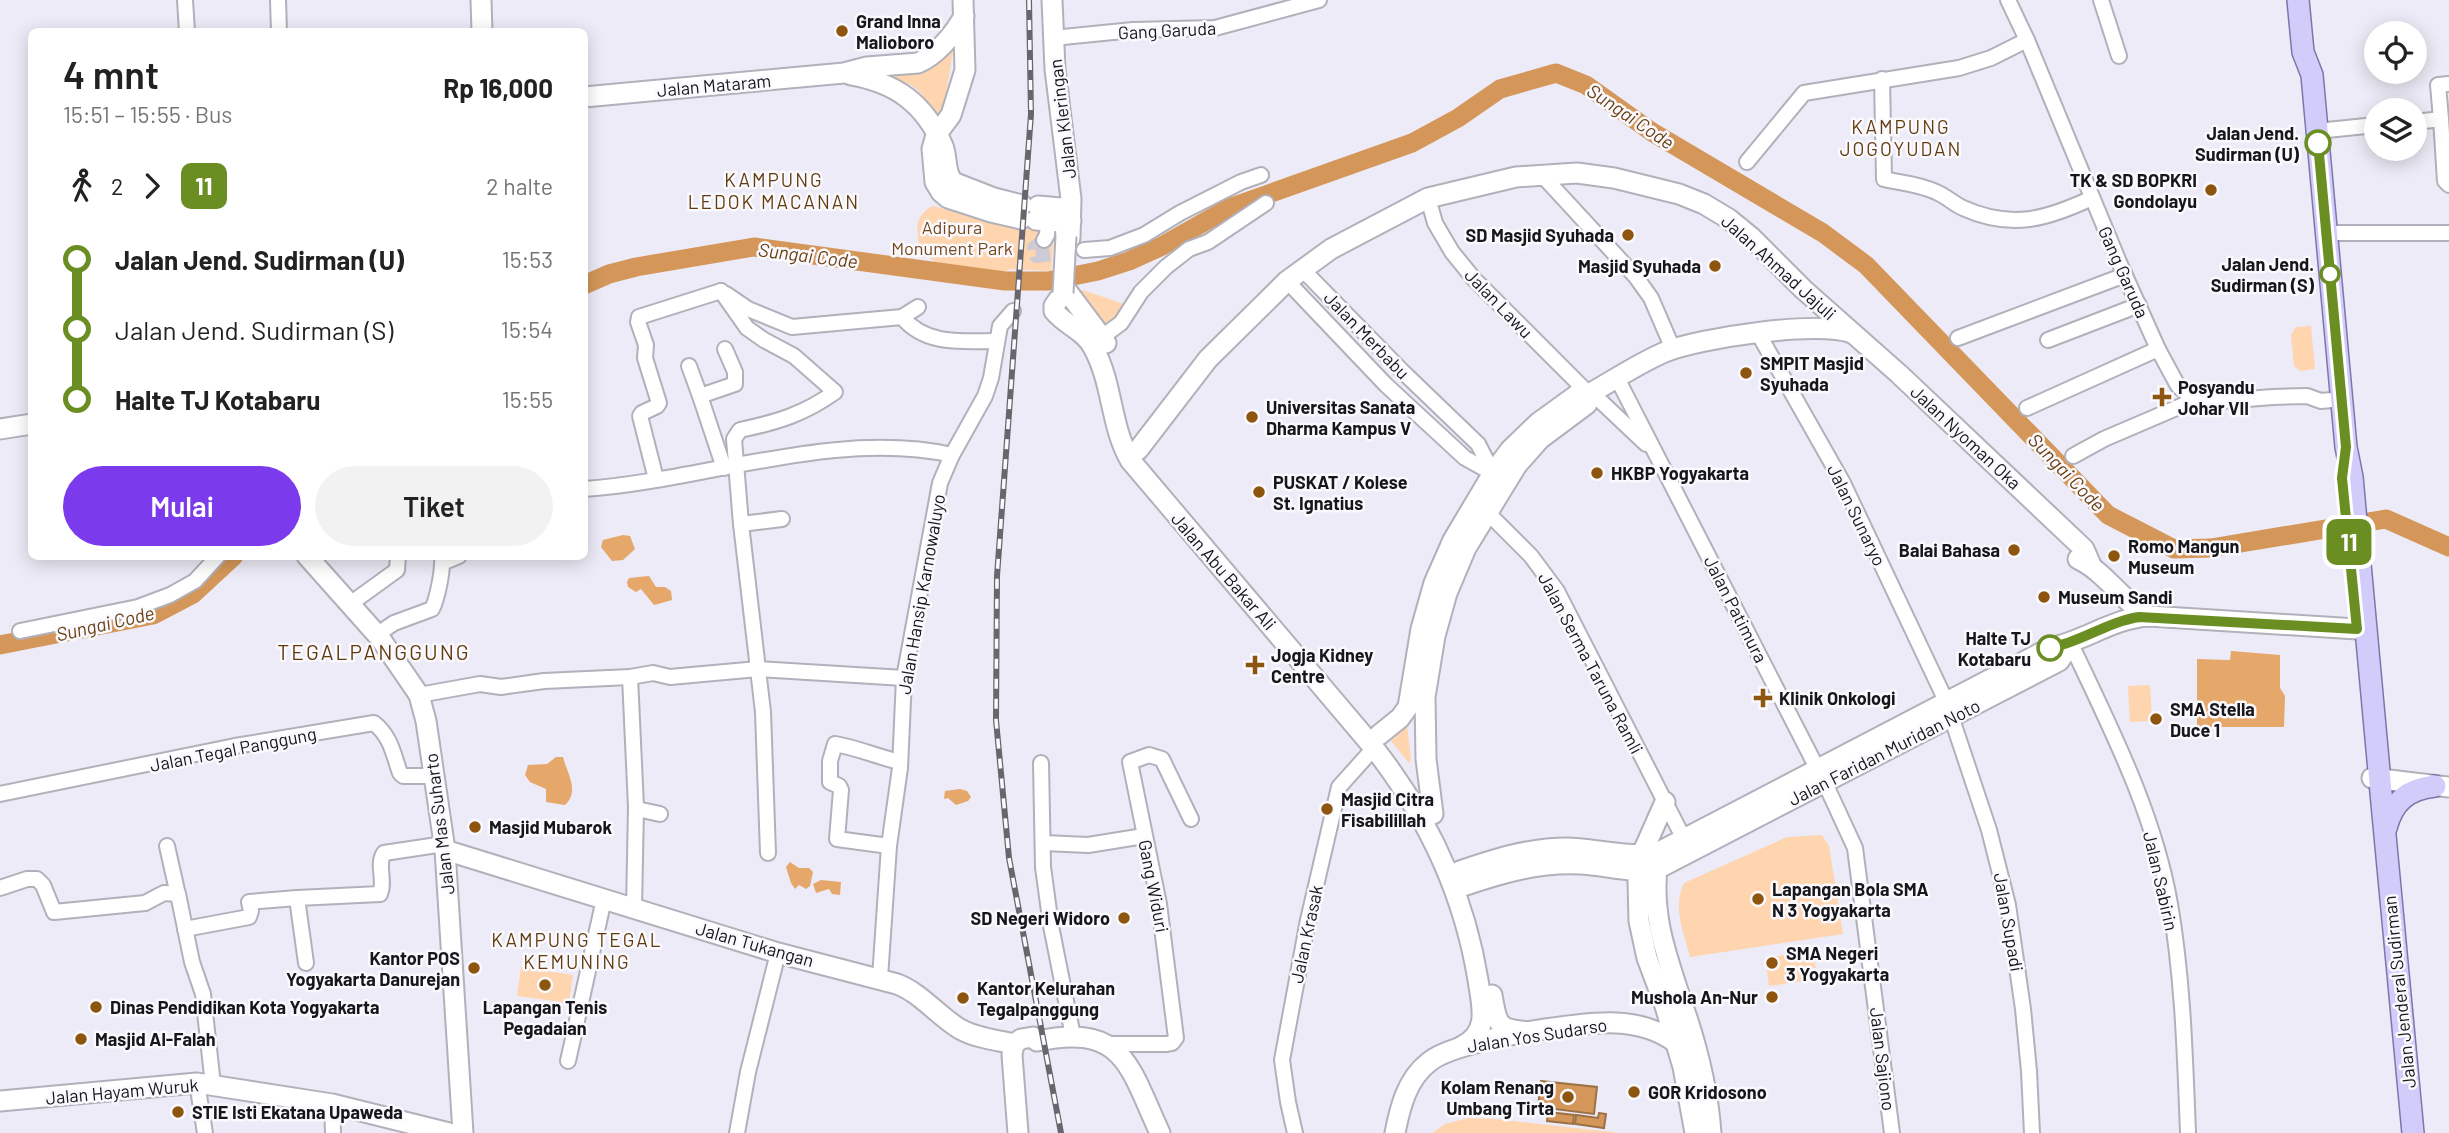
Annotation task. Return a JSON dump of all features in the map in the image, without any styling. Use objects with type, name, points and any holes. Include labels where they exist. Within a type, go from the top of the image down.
[{"type":"main road","name":"Jalan Jenderal Sudirman","points":[[2298,0],[2303,52],[2312,75]]},
{"type":"main road","name":"Jalan Jenderal Sudirman","points":[[2312,0],[2316,50],[2312,75],[2347,477],[2379,757],[2376,779]]},
{"type":"main road","name":"Jalan Jenderal Sudirman","points":[[2359,598],[2357,629],[2384,844],[2413,1133]]},
{"type":"main road","points":[[2368,729],[2385,767],[2407,782]]},
{"type":"main road","points":[[2384,844],[2391,810],[2396,803],[2411,791],[2442,786]]},
{"type":"street","points":[[185,0],[187,28]]},
{"type":"street","points":[[278,0],[279,28]]},
{"type":"street","points":[[481,0],[482,28]]},
{"type":"street","name":"Jalan Kleringan","points":[[1052,0],[1058,99],[1069,178],[1073,236],[1065,292]]},
{"type":"street","name":"Gang Garuda","points":[[1053,38],[1133,30],[1215,28],[1319,0]]},
{"type":"street","name":"Gang Garuda","points":[[2008,0],[2158,349],[2178,386],[2195,400]]},
{"type":"street","points":[[2101,0],[2119,56]]},
{"type":"street","points":[[964,8],[965,70],[951,115],[936,135],[944,150],[946,167],[953,183],[1065,224],[1073,236],[1110,248],[1144,235],[1180,213],[1241,182],[1261,175]]},
{"type":"street","name":"Jalan Mataram","points":[[588,97],[844,73],[867,67],[922,61],[955,31],[964,8]]},
{"type":"street","points":[[1746,162],[1804,93],[1959,68],[1991,58],[2027,40]]},
{"type":"street","name":"Jalan Mataram","points":[[844,73],[876,80],[903,93],[917,106],[936,135]]},
{"type":"street","points":[[1882,79],[1884,178],[1937,192],[1960,207],[1984,217],[2011,220],[2057,215],[2092,198]]},
{"type":"street","points":[[2448,185],[2438,85],[2449,84]]},
{"type":"street","points":[[2427,121],[2441,119]]},
{"type":"street","points":[[2317,131],[2364,126]]},
{"type":"street","name":"Jalan Ahmad Jajuli","points":[[1138,450],[1208,359],[1295,275],[1331,249],[1428,198],[1486,183],[1541,174],[1577,173],[1614,178],[1679,194],[1704,204],[1751,237],[1853,334]]},
{"type":"street","points":[[1541,174],[1636,277],[1651,298],[1673,349]]},
{"type":"street","name":"Jalan Lawu","points":[[1428,198],[1435,223],[1451,252],[1474,279],[1591,394]]},
{"type":"street","points":[[1102,337],[1121,323],[1141,292],[1166,267],[1189,249],[1208,242],[1266,203]]},
{"type":"street","points":[[1033,214],[1047,235],[1044,240]]},
{"type":"street","points":[[2326,233],[2449,233]]},
{"type":"street","name":"Jalan Merbabu","points":[[1295,275],[1401,370],[1478,444],[1499,477]]},
{"type":"street","name":"Jalan Merbabu","points":[[1295,275],[1387,385],[1465,458],[1499,477]]},
{"type":"street","points":[[1958,338],[2125,275]]},
{"type":"street","points":[[722,291],[748,309],[792,327],[902,317],[918,307]]},
{"type":"street","points":[[722,291],[747,328],[794,356],[835,392],[791,417],[737,432],[730,467]]},
{"type":"street","points":[[656,479],[640,416],[642,412],[657,407],[659,402],[645,358],[646,345],[639,317],[722,291]]},
{"type":"street","name":"Jalan Abu Bakar Ali","points":[[1462,1046],[1478,1035],[1483,1014],[1473,951],[1450,876],[1421,816],[1377,742],[1138,450],[1128,426],[1109,349],[1065,292],[1054,306],[1054,311],[1059,318],[1086,336],[1093,346],[1103,372],[1116,428],[1130,460],[1377,742],[1406,772],[1433,814],[1463,878],[1484,949],[1496,1018],[1506,1029],[1531,1032]]},
{"type":"street","points":[[2048,340],[2138,305]]},
{"type":"street","name":"Jalan Hansip Karnowaluyo","points":[[880,978],[889,846],[900,762],[904,678],[940,483],[952,455],[985,396],[1000,326],[1013,311]]},
{"type":"street","points":[[902,317],[919,333],[936,339],[996,341]]},
{"type":"street","name":"Jalan Nyoman Oka","points":[[1828,329],[1895,379]]},
{"type":"street","name":"Jalan Nyoman Oka","points":[[1377,742],[1400,718],[1409,704],[1417,647],[1430,597],[1447,553],[1499,477],[1540,439],[1587,404],[1591,394],[1617,377],[1673,349],[1696,343],[1758,333],[1828,329],[1853,334],[1927,409],[2084,549],[2091,565],[2134,606],[2149,616]]},
{"type":"street","name":"Jalan Sunaryo","points":[[1758,333],[1843,484],[1948,710]]},
{"type":"street","points":[[700,396],[735,384],[735,372],[725,349]]},
{"type":"street","points":[[2027,408],[2158,349]]},
{"type":"street","points":[[689,366],[730,467],[741,524],[764,724],[768,853]]},
{"type":"street","points":[[1387,385],[1401,370]]},
{"type":"street","name":"Jalan Patimura","points":[[1617,377],[1821,776]]},
{"type":"street","name":"Jalan Patimura","points":[[1591,394],[1653,450]]},
{"type":"street","points":[[2073,456],[2104,439],[2195,400],[2208,402],[2307,396],[2321,401],[2342,399]]},
{"type":"street","points":[[0,429],[28,425]]},
{"type":"street","points":[[588,488],[832,451],[888,447],[913,448],[952,455]]},
{"type":"street","name":"Jalan Nyoman Oka","points":[[1433,814],[1427,772],[1425,723],[1425,697],[1431,654],[1440,614],[1481,507]]},
{"type":"street","name":"Jalan Serma Taruna Ramli","points":[[1481,507],[1531,556],[1557,591],[1687,846]]},
{"type":"street","points":[[741,524],[782,519]]},
{"type":"street","points":[[20,631],[138,607],[170,595],[195,581],[214,560]]},
{"type":"street","name":"Jalan Mas Suharto","points":[[311,560],[378,634],[419,695],[426,721],[444,847],[463,1133]]},
{"type":"street","points":[[350,604],[397,570],[398,560]]},
{"type":"street","points":[[378,634],[394,623],[432,609],[441,579],[442,563],[449,560]]},
{"type":"street","name":"Jalan Faridan Muridan Noto","points":[[1649,862],[1687,846],[1948,710],[2059,661],[2071,644],[2110,624],[2149,616],[2357,629]]},
{"type":"street","name":"Jalan Sabirin","points":[[2071,644],[2138,796],[2152,835],[2169,902],[2183,1030],[2188,1133]]},
{"type":"street","points":[[419,695],[480,684],[501,687],[653,673],[670,677],[758,669],[904,678]]},
{"type":"street","points":[[630,677],[636,807],[634,908]]},
{"type":"street","name":"Jalan Supadi","points":[[1948,710],[1986,820],[2008,905],[2023,1009],[2032,1133]]},
{"type":"street","name":"Jalan Tegal Panggung","points":[[0,794],[234,746],[374,723],[392,745],[403,776],[434,776]]},
{"type":"street","name":"Jalan Krasak","points":[[1295,1133],[1285,1085],[1283,1051],[1308,920],[1339,787],[1377,742]]},
{"type":"street","points":[[889,846],[837,839],[841,790],[830,782],[830,761],[836,744],[900,762]]},
{"type":"street","name":"Gang Widuri","points":[[1104,1044],[1167,1044],[1176,1038],[1160,916],[1130,765],[1133,759],[1152,755],[1162,759],[1191,819]]},
{"type":"street","points":[[1041,764],[1043,867],[1051,926],[1073,1035],[1104,1044],[1118,1052],[1129,1065],[1160,1133]]},
{"type":"street","name":"Jalan Sajiono","points":[[1821,776],[1855,848],[1892,1133]]},
{"type":"street","points":[[2376,779],[2442,786]]},
{"type":"street","points":[[1665,802],[1649,862],[1639,921],[1643,946],[1703,1131]]},
{"type":"street","points":[[636,807],[660,814]]},
{"type":"street","points":[[1044,843],[1088,845],[1144,836]]},
{"type":"street","points":[[167,846],[192,962],[203,994],[205,1133]]},
{"type":"street","points":[[185,929],[249,917],[249,902],[380,894],[383,889],[380,858],[385,852],[444,847]]},
{"type":"street","name":"Jalan Tukangan","points":[[444,847],[778,953],[904,986],[960,1029],[978,1036],[1014,1044],[1032,1037],[1037,1041],[1073,1035]]},
{"type":"street","points":[[1463,878],[1516,869],[1550,856],[1591,865],[1649,862]]},
{"type":"street","points":[[1649,862],[1658,928],[1697,1056],[1703,1131]]},
{"type":"street","points":[[0,888],[27,878],[37,879],[43,886],[54,912],[145,903],[164,893],[175,892],[178,895]]},
{"type":"street","points":[[297,898],[306,963]]},
{"type":"street","points":[[568,1061],[604,899]]},
{"type":"street","points":[[737,1133],[748,1072],[778,953]]},
{"type":"street","name":"Jalan Yos Sudarso","points":[[1395,1133],[1405,1095],[1416,1075],[1440,1054],[1462,1046],[1595,1023],[1618,1023],[1656,1030],[1676,1043]]},
{"type":"street","points":[[1028,1133],[1023,1057],[1026,1049],[1035,1046],[1037,1041]]},
{"type":"street","points":[[1014,1044],[1012,1055],[1018,1133]]},
{"type":"street","name":"Jalan Hayam Wuruk","points":[[0,1101],[205,1084],[332,1104],[449,1133]]},
{"type":"street","points":[[332,1104],[333,1133]]},
{"type":"green space","points":[[955,40],[943,111],[938,117],[919,91],[911,85],[882,74]]},
{"type":"green space","name":"Adipura Monument Park","points":[[933,206],[1012,228],[1050,230],[1054,235],[1051,271],[1011,269],[1004,272],[936,263],[929,257],[922,258],[918,222]]},
{"type":"green space","points":[[1081,291],[1124,304],[1125,308],[1121,315],[1104,324]]},
{"type":"green space","points":[[2311,326],[2315,369],[2300,371],[2294,366],[2291,335],[2296,327]]},
{"type":"green space","points":[[2150,685],[2152,721],[2130,722],[2128,686]]},
{"type":"green space","points":[[1407,726],[1411,760],[1409,763],[1391,741]]},
{"type":"green space","name":"Lapangan Bola SMA N 3 Yogyakarta","points":[[1822,835],[1829,846],[1843,934],[1690,957],[1679,911],[1684,883],[1787,837]]},
{"type":"green space","points":[[1813,951],[1817,979],[1769,986],[1765,958]]},
{"type":"green space","name":"Lapangan Tenis Pegadaian","points":[[521,967],[573,975],[569,1003],[517,996]]},
{"type":"green space","points":[[1468,1118],[1620,1133],[1432,1133],[1445,1124]]},
{"type":"shaded area","points":[[630,536],[635,549],[623,560],[612,561],[601,547],[603,540]]},
{"type":"shaded area","points":[[649,576],[656,587],[665,587],[671,591],[672,600],[654,605],[641,589],[636,592],[628,587],[629,578]]},
{"type":"shaded area","points":[[2231,651],[2280,655],[2280,688],[2285,696],[2284,727],[2197,727],[2197,659],[2230,660]]},
{"type":"shaded area","points":[[556,757],[563,757],[571,782],[572,794],[565,805],[546,802],[546,789],[530,782],[525,775],[528,765],[547,764]]},
{"type":"shaded area","points":[[945,791],[967,791],[971,797],[968,801],[956,805],[948,798],[944,799]]},
{"type":"shaded area","points":[[790,862],[813,872],[810,886],[806,889],[799,885],[795,889],[791,883],[786,867]]},
{"type":"shaded area","points":[[821,880],[841,882],[840,895],[832,894],[829,889],[816,893],[813,884]]},
{"type":"shaded area","name":"Kolam Renang Umbang Tirta","points":[[1541,1081],[1597,1087],[1594,1114],[1538,1107]]},
{"type":"shaded area","points":[[1548,1112],[1574,1115],[1573,1124],[1547,1121]]},
{"type":"shaded area","points":[[1599,1113],[1606,1114],[1604,1128],[1575,1124],[1576,1115],[1598,1118]]},
{"type":"waterway","name":"Sungai Code","points":[[588,283],[636,267],[754,247],[1005,281],[1048,281],[1098,271],[1162,246],[1229,208],[1412,143],[1458,118],[1500,89],[1556,73],[1586,85],[1652,132],[1823,233],[1866,265],[2108,515],[2174,549],[2211,548],[2386,519],[2449,547]]},
{"type":"waterway","name":"Sungai Code","points":[[0,645],[153,615],[193,594],[230,560]]},
{"type":"tunnel","points":[[1044,240],[1034,248],[1036,256],[1084,250]]},
{"type":"railway","points":[[1029,0],[1031,114],[997,576],[996,720],[1009,858],[1061,1133]]},
{"type":"bus line","name":"11","points":[[2050,648],[2071,644],[2110,624],[2149,616],[2357,629],[2342,478],[2346,447],[2318,143]]},
{"type":"place","name":"Grand Inna Malioboro","points":[[842,31]]},
{"type":"place","name":"Jalan Jend. Sudirman (U)","points":[[2318,143]]},
{"type":"place","name":"TK & SD BOPKRI Gondolayu","points":[[2211,190]]},
{"type":"place","name":"SD Masjid Syuhada","points":[[1628,235]]},
{"type":"place","name":"Masjid Syuhada","points":[[1715,266]]},
{"type":"place","name":"Jalan Jend. Sudirman (S)","points":[[2330,274]]},
{"type":"place","name":"SMPIT Masjid Syuhada","points":[[1746,373]]},
{"type":"place","name":"Posyandu Johar VII","points":[[2162,397]]},
{"type":"place","name":"Universitas Sanata Dharma Kampus V","points":[[1252,417]]},
{"type":"place","name":"HKBP Yogyakarta","points":[[1597,473]]},
{"type":"place","name":"PUSKAT / Kolese St. Ignatius","points":[[1259,492]]},
{"type":"place","name":"Balai Bahasa","points":[[2014,550]]},
{"type":"place","name":"Romo Mangun Museum","points":[[2114,556]]},
{"type":"place","name":"Museum Sandi","points":[[2044,597]]},
{"type":"place","name":"Halte TJ Kotabaru","points":[[2050,648]]},
{"type":"place","name":"Jogja Kidney Centre","points":[[1255,665]]},
{"type":"place","name":"Klinik Onkologi","points":[[1763,698]]},
{"type":"place","name":"SMA Stella Duce 1","points":[[2156,719]]},
{"type":"place","name":"Masjid Citra Fisabilillah","points":[[1327,809]]},
{"type":"place","name":"Masjid Mubarok","points":[[475,827]]},
{"type":"place","name":"Lapangan Bola SMA N 3 Yogyakarta","points":[[1758,899]]},
{"type":"place","name":"SD Negeri Widoro","points":[[1124,918]]},
{"type":"place","name":"SMA Negeri 3 Yogyakarta","points":[[1772,963]]},
{"type":"place","name":"Kantor POS Yogyakarta Danurejan","points":[[474,968]]},
{"type":"place","name":"Lapangan Tenis Pegadaian","points":[[545,985]]},
{"type":"place","name":"Mushola An-Nur","points":[[1772,997]]},
{"type":"place","name":"Kantor Kelurahan Tegalpanggung","points":[[963,998]]},
{"type":"place","name":"Dinas Pendidikan Kota Yogyakarta","points":[[96,1007]]},
{"type":"place","name":"Masjid Al-Falah","points":[[81,1039]]},
{"type":"place","name":"GOR Kridosono","points":[[1634,1092]]},
{"type":"place","name":"Kolam Renang Umbang Tirta","points":[[1568,1097]]},
{"type":"place","name":"STIE Isti Ekatana Upaweda","points":[[178,1112]]},
{"type":"district","name":"KAMPUNG JOGOYUDAN","points":[[1901,137]]},
{"type":"district","name":"KAMPUNG LEDOK MACANAN","points":[[774,190]]},
{"type":"district","name":"TEGALPANGGUNG","points":[[374,651]]},
{"type":"district","name":"KAMPUNG TEGAL KEMUNING","points":[[577,950]]}]
